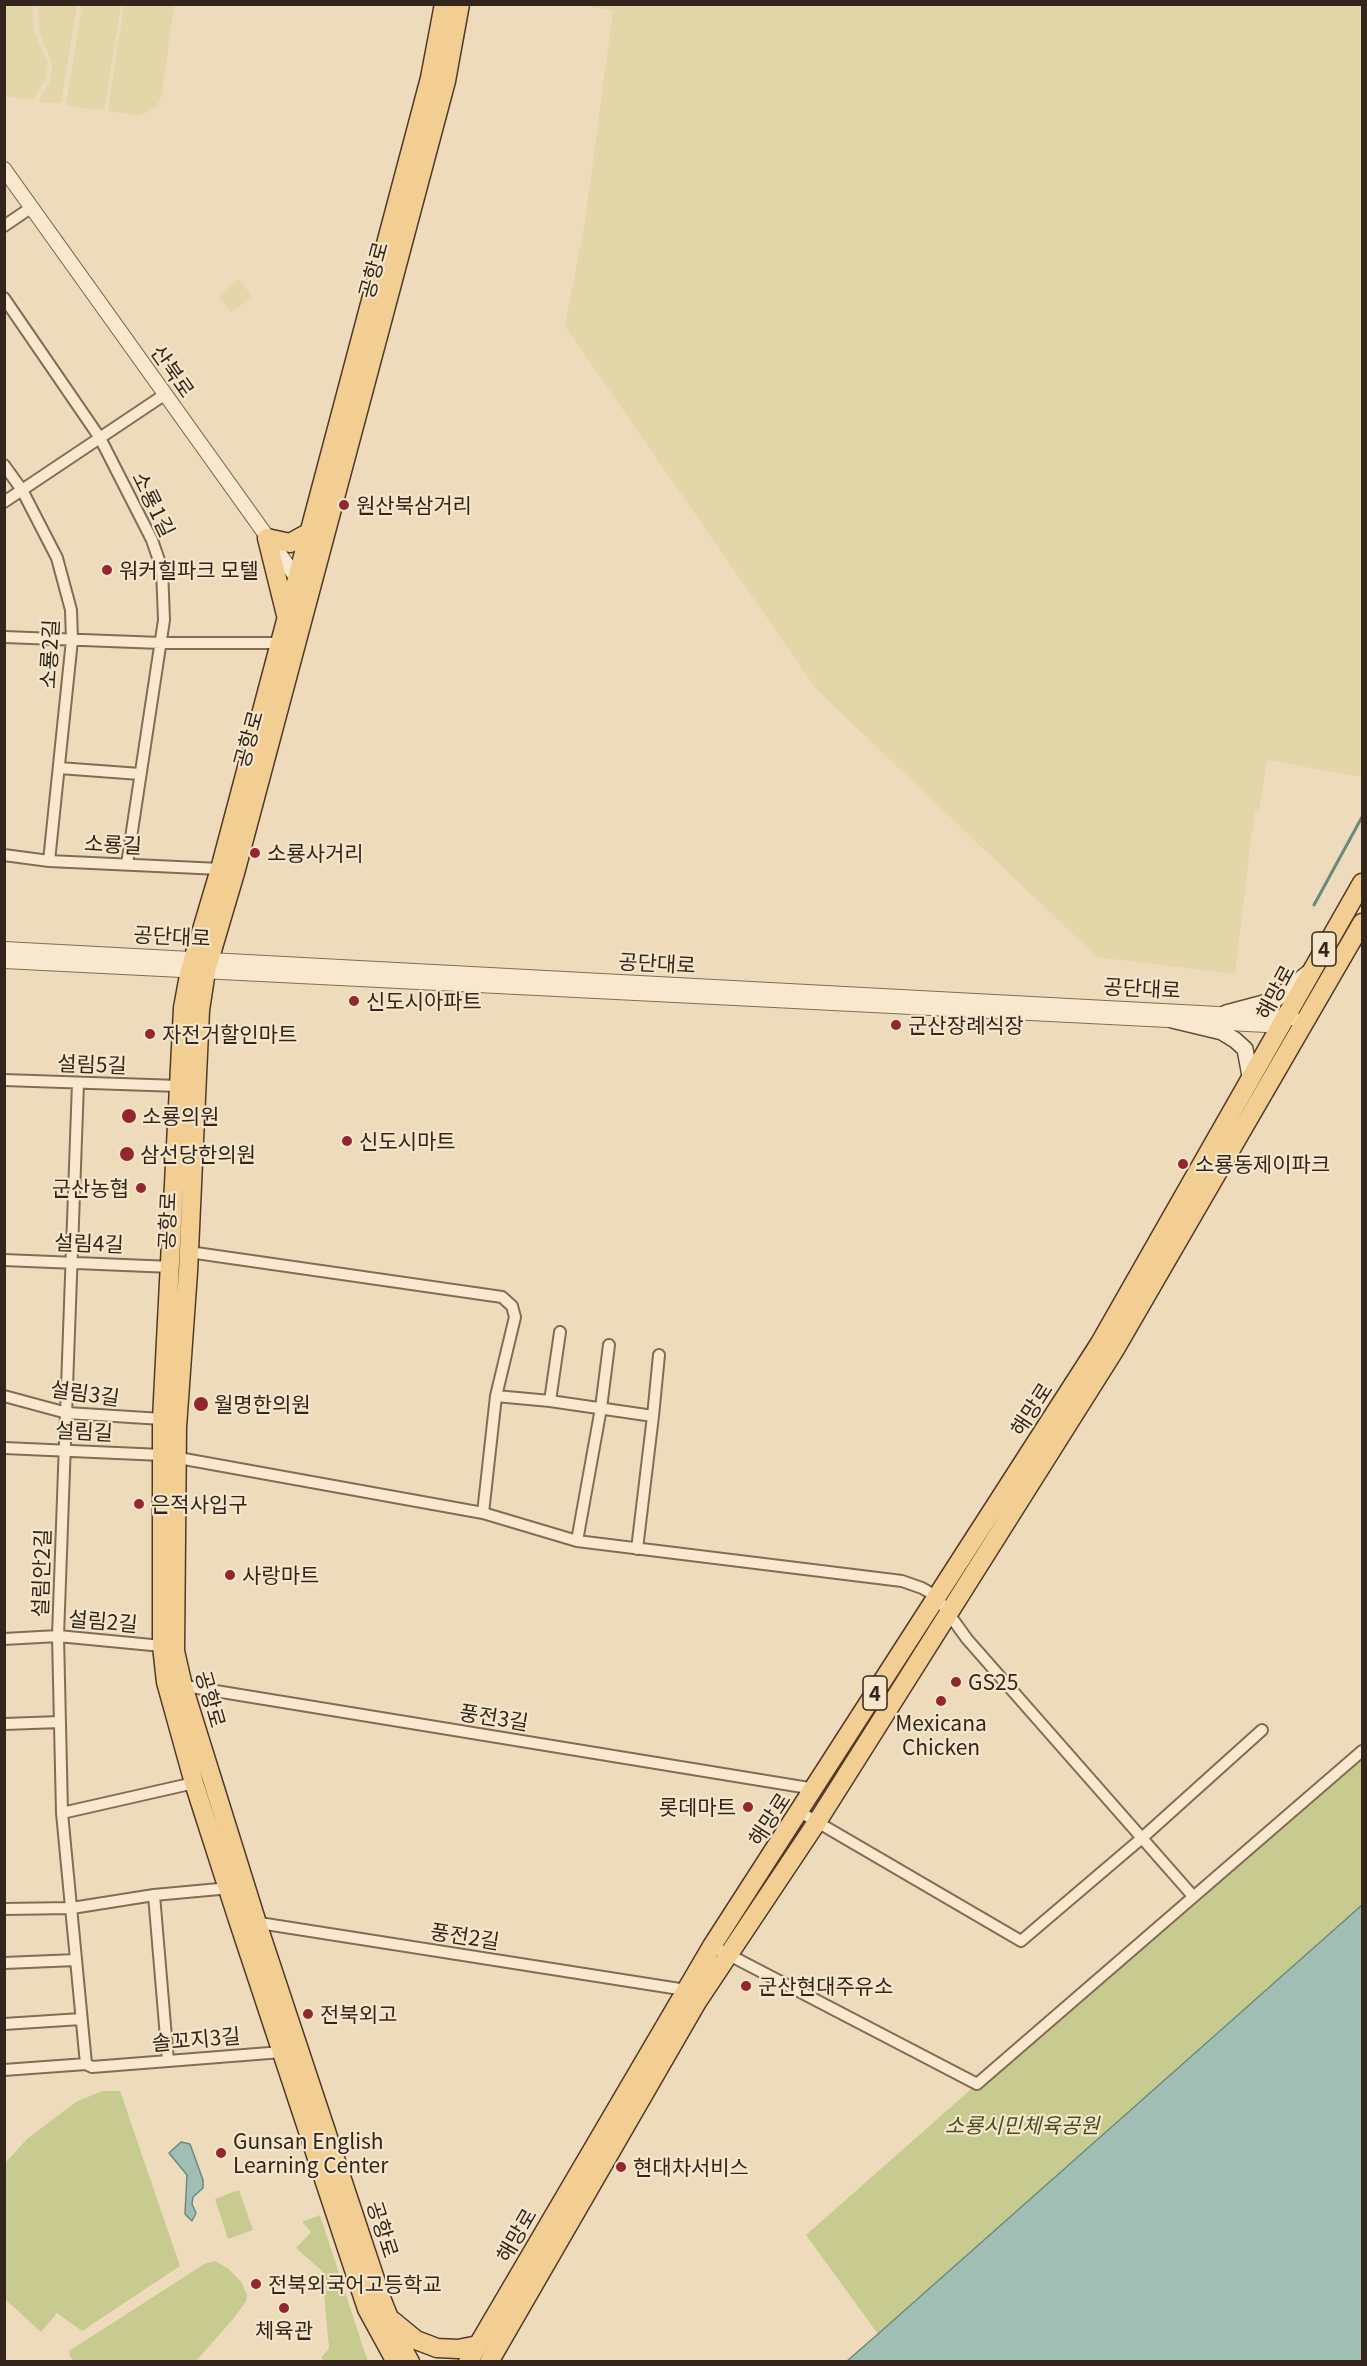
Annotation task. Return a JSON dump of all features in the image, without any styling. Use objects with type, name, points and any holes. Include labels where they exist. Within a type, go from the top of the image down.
[{"type":"main road","name":"공항로","points":[[410,2361],[388,2316],[162,1646],[169,1457],[189,1251],[200,964],[220,869],[430,78],[444,4]]},
{"type":"main road","name":"공항로","points":[[396,2361],[367,2309],[195,1783],[175,1684],[169,1457],[162,1419],[172,1267],[183,1008],[236,873],[446,81],[460,4]]},
{"type":"main road","points":[[286,619],[267,538],[290,543],[310,532]]},
{"type":"main road","name":"해망로","points":[[468,2361],[686,1990],[720,1950],[817,1822],[1114,1351],[1295,1022],[1317,961],[1362,882]]},
{"type":"main road","name":"해망로","points":[[489,2361],[697,2002],[720,1950],[801,1812],[936,1596],[1100,1343],[1251,1081],[1295,1022],[1362,923]]},
{"type":"main road","points":[[1226,1013],[1275,1000],[1302,980],[1317,961]]},
{"type":"main road","points":[[1172,1020],[1222,1032],[1235,1040],[1245,1049],[1251,1081]]},
{"type":"main road","points":[[367,2309],[383,2361]]},
{"type":"main road","points":[[388,2316],[404,2332],[428,2345],[458,2349],[478,2345]]},
{"type":"street","name":"산북로","points":[[4,169],[164,395],[310,595]]},
{"type":"street","points":[[4,225],[32,207]]},
{"type":"street","name":"소룡1길","points":[[4,298],[100,438],[152,540],[162,569],[164,597],[161,643],[127,864]]},
{"type":"street","points":[[4,502],[164,395]]},
{"type":"street","name":"소룡2길","points":[[4,465],[22,490],[57,558],[71,610],[72,640],[50,861]]},
{"type":"street","points":[[4,638],[161,643],[280,643]]},
{"type":"street","points":[[59,768],[140,774]]},
{"type":"street","name":"소룡길","points":[[4,855],[50,861],[220,869]]},
{"type":"street","name":"공단대로","points":[[4,949],[200,964],[1172,1020],[1295,1022]]},
{"type":"street","name":"공단대로","points":[[4,962],[200,964],[1226,1013],[1295,1022]]},
{"type":"street","name":"설림5길","points":[[4,1080],[179,1086]]},
{"type":"street","name":"설림안2길","points":[[78,1083],[68,1413],[58,1636],[62,1813],[86,2064]]},
{"type":"street","points":[[189,1251],[502,1297],[512,1306],[515,1317],[496,1396],[483,1514]]},
{"type":"street","name":"설림4길","points":[[4,1260],[172,1267]]},
{"type":"street","points":[[550,1401],[560,1332]]},
{"type":"street","points":[[577,1541],[601,1408],[609,1345]]},
{"type":"street","points":[[638,1549],[659,1355]]},
{"type":"street","name":"설림3길","points":[[4,1396],[68,1413],[162,1419]]},
{"type":"street","points":[[496,1396],[550,1401],[653,1416]]},
{"type":"street","name":"설림길","points":[[4,1448],[65,1449],[169,1457],[483,1514],[577,1541],[902,1581],[936,1596]]},
{"type":"street","points":[[936,1596],[967,1638],[1192,1895]]},
{"type":"street","name":"설림2길","points":[[4,1639],[58,1636],[162,1646]]},
{"type":"street","name":"풍전3길","points":[[175,1684],[815,1790]]},
{"type":"street","points":[[4,1724],[60,1722]]},
{"type":"street","points":[[801,1812],[1021,1941],[1142,1838],[1263,1730]]},
{"type":"street","points":[[720,1950],[977,2084],[1192,1895],[1362,1751]]},
{"type":"street","points":[[62,1813],[195,1783]]},
{"type":"street","points":[[4,1909],[72,1908],[154,1895],[230,1888]]},
{"type":"street","points":[[154,1895],[168,2061]]},
{"type":"street","name":"풍전2길","points":[[238,1920],[686,1990]]},
{"type":"street","points":[[4,1963],[76,1960]]},
{"type":"street","points":[[4,2024],[81,2019]]},
{"type":"street","name":"솔꼬지3길","points":[[4,2070],[86,2064],[93,2067],[113,2066],[282,2052]]},
{"type":"shaded area","points":[[5,4],[32,5],[34,32],[48,63],[46,78],[33,100],[5,96]]},
{"type":"shaded area","points":[[38,5],[77,5],[61,103],[38,102],[51,79],[52,62],[39,32]]},
{"type":"shaded area","points":[[82,5],[121,5],[104,110],[66,106]]},
{"type":"shaded area","points":[[124,5],[174,5],[162,94],[157,107],[139,116],[108,111]]},
{"type":"shaded area","points":[[584,5],[1362,5],[1362,777],[1267,760],[1259,811],[1255,812],[1235,974],[1097,957],[817,690],[565,326],[585,222],[613,11]]},
{"type":"shaded area","points":[[238,279],[252,296],[231,313],[219,297]]},
{"type":"green space","name":"소룡시민체육공원","points":[[1362,1751],[1362,1905],[878,2334],[806,2235]]},
{"type":"green space","points":[[102,2091],[120,2091],[180,2266],[82,2331],[57,2313],[41,2332],[5,2299],[5,2163],[27,2139],[76,2102]]},
{"type":"green space","points":[[239,2190],[253,2230],[228,2239],[215,2199]]},
{"type":"green space","points":[[320,2215],[368,2361],[325,2361],[321,2358],[329,2348],[322,2271],[296,2248],[311,2232],[302,2222]]},
{"type":"green space","points":[[215,2261],[229,2269],[242,2283],[247,2295],[246,2301],[196,2361],[75,2362],[70,2357],[69,2351],[206,2263]]},
{"type":"water","points":[[1362,1905],[1362,2361],[847,2361],[878,2334]]},
{"type":"water","points":[[181,2142],[190,2144],[203,2180],[203,2188],[193,2197],[192,2204],[196,2213],[192,2221],[185,2214],[187,2175],[169,2153]]},
{"type":"waterway","points":[[1314,905],[1362,817]]},
{"type":"place","name":"원산북삼거리","points":[[344,505]]},
{"type":"place","name":"워커힐파크 모텔","points":[[107,570]]},
{"type":"place","name":"소룡사거리","points":[[255,853]]},
{"type":"place","name":"신도시아파트","points":[[354,1001]]},
{"type":"place","name":"군산장례식장","points":[[896,1025]]},
{"type":"place","name":"자전거할인마트","points":[[150,1034]]},
{"type":"place","name":"소룡의원","points":[[129,1116]]},
{"type":"place","name":"신도시마트","points":[[347,1141]]},
{"type":"place","name":"삼선당한의원","points":[[127,1154]]},
{"type":"place","name":"소룡동제이파크","points":[[1183,1164]]},
{"type":"place","name":"군산농협","points":[[141,1188]]},
{"type":"place","name":"월명한의원","points":[[201,1404]]},
{"type":"place","name":"은적사입구","points":[[139,1504]]},
{"type":"place","name":"사랑마트","points":[[230,1575]]},
{"type":"place","name":"GS25","points":[[956,1682]]},
{"type":"place","name":"Mexicana Chicken","points":[[941,1701]]},
{"type":"place","name":"롯데마트","points":[[748,1807]]},
{"type":"place","name":"군산현대주유소","points":[[746,1986]]},
{"type":"place","name":"전북외고","points":[[308,2014]]},
{"type":"place","name":"Gunsan English Learning Center","points":[[221,2153]]},
{"type":"place","name":"현대차서비스","points":[[621,2167]]},
{"type":"place","name":"전북외국어고등학교","points":[[256,2284]]},
{"type":"place","name":"체육관","points":[[284,2308]]}]
